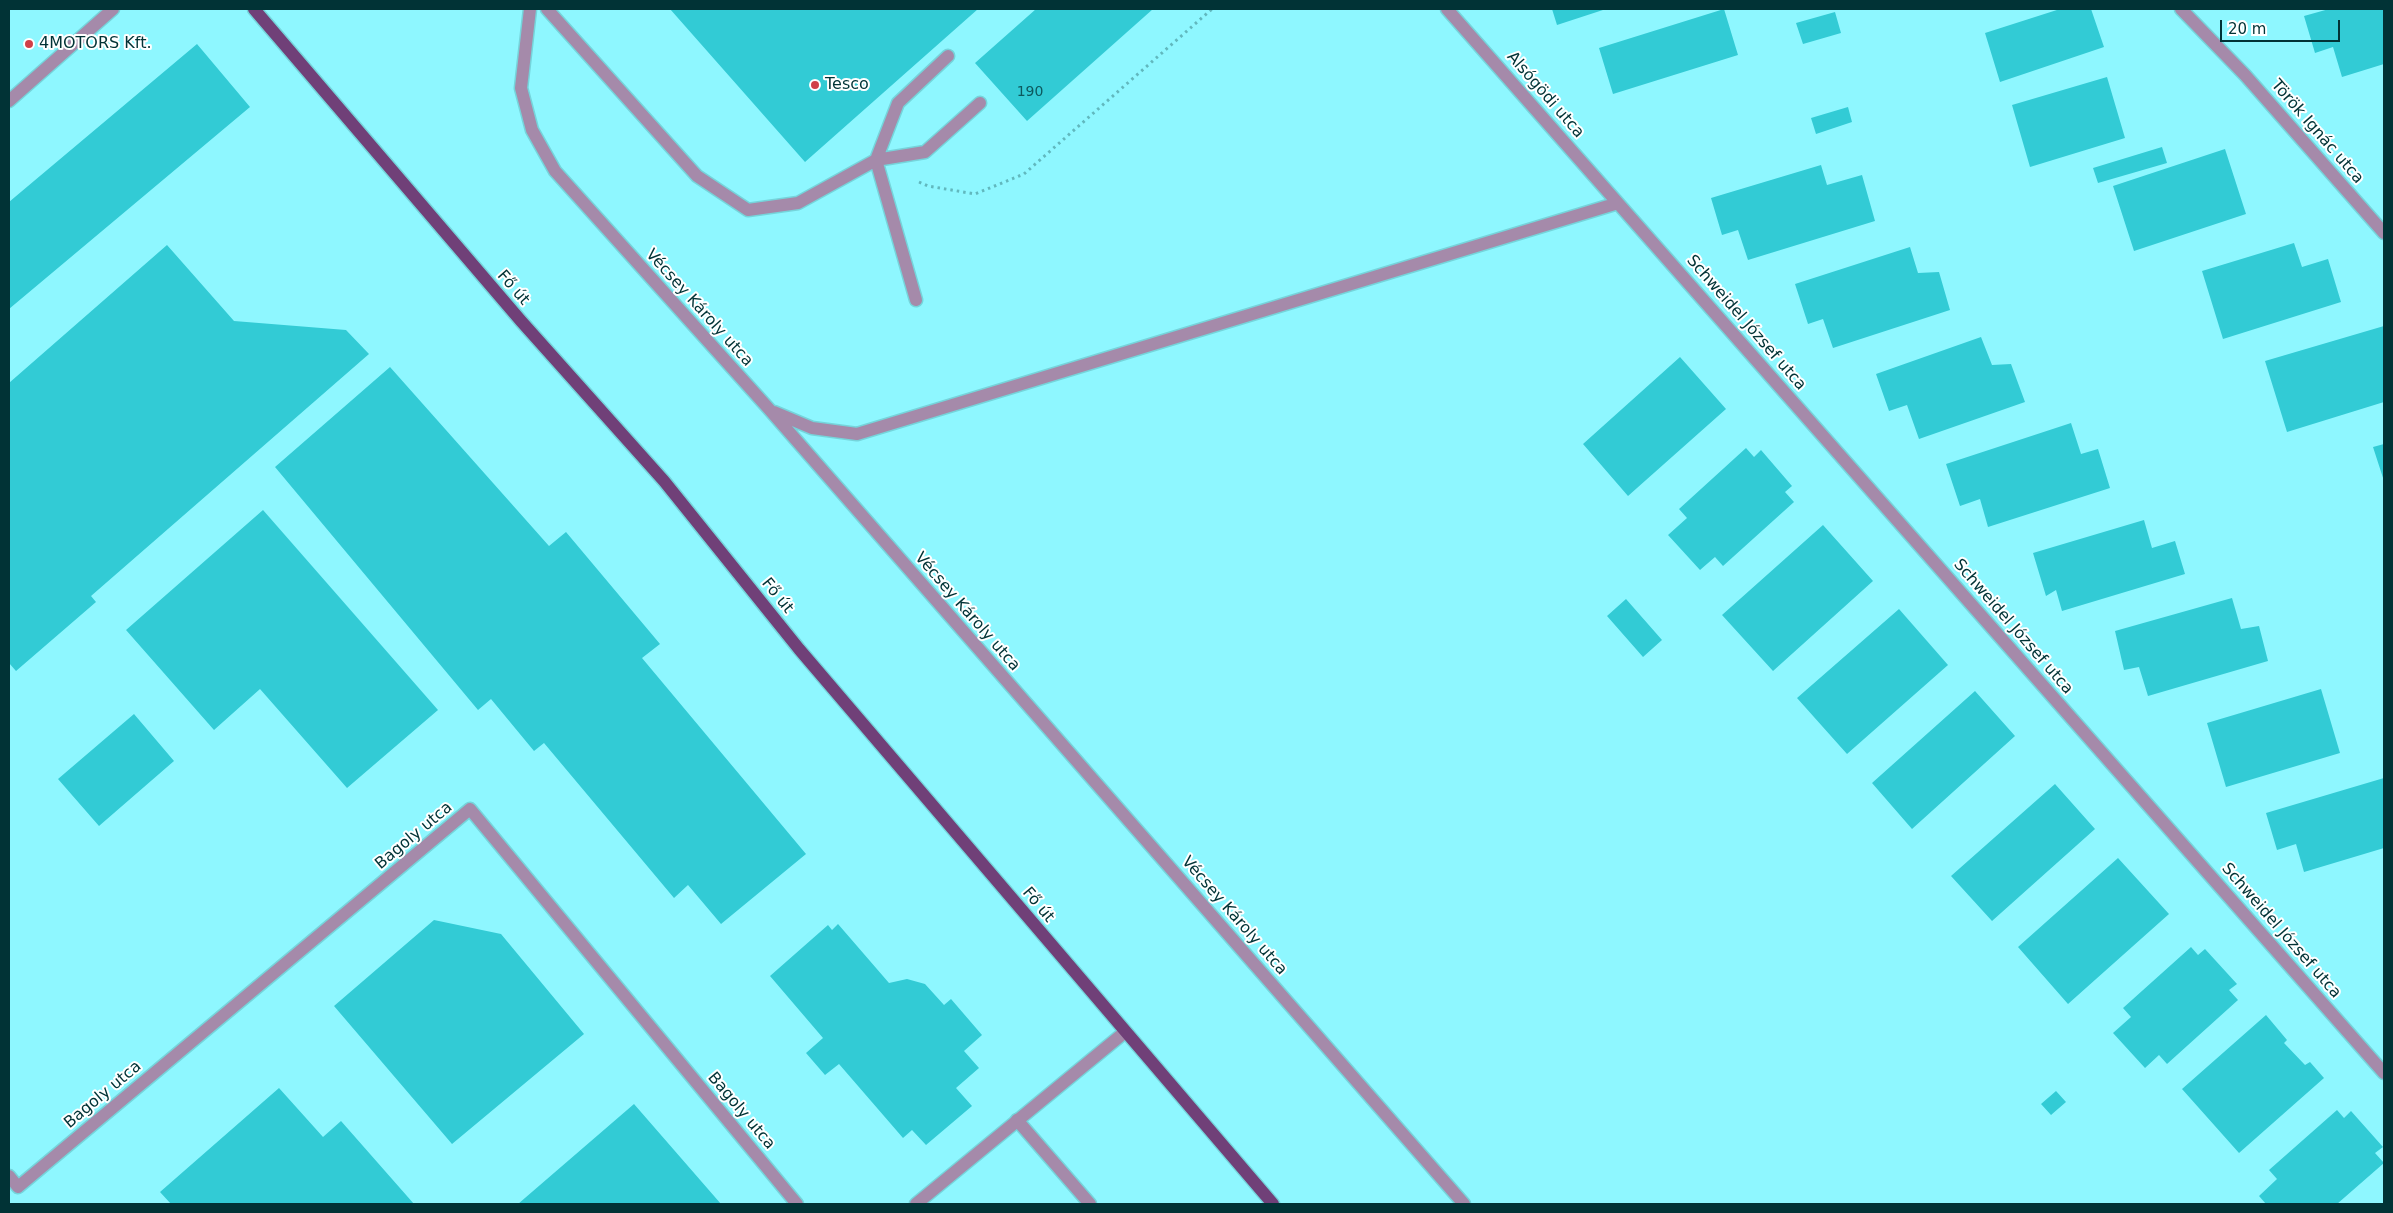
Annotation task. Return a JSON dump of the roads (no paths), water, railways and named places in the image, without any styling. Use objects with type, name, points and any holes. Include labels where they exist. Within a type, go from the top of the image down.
[{"type":"main road","name":"Fő út","points":[[254,9],[514,314],[664,481],[799,649],[1273,1204]]},
{"type":"street","points":[[9,101],[113,9]]},
{"type":"street","name":"Vécsey Károly utca","points":[[530,9],[521,88],[532,130],[555,171],[769,409],[1464,1204]]},
{"type":"street","points":[[547,9],[697,176],[748,210],[798,203],[876,160],[925,152],[980,103]]},
{"type":"street","name":"Alsógödi utca","points":[[1448,9],[1618,203]]},
{"type":"street","name":"Török Ignác utca","points":[[2181,9],[2245,75],[2384,233]]},
{"type":"street","points":[[916,300],[876,160],[898,103],[948,56]]},
{"type":"street","points":[[769,409],[812,428],[857,434],[1618,203]]},
{"type":"street","name":"Schweidel József utca","points":[[1618,203],[2384,1073]]},
{"type":"street","name":"Bagoly utca","points":[[9,1176],[18,1187],[470,810],[796,1204]]},
{"type":"street","points":[[916,1204],[1125,1032]]},
{"type":"street","points":[[1017,1120],[1085,1203]]},
{"type":"place","name":"4MOTORS Kft.","points":[[29,44]]},
{"type":"place","name":"Tesco","points":[[815,85]]}]
